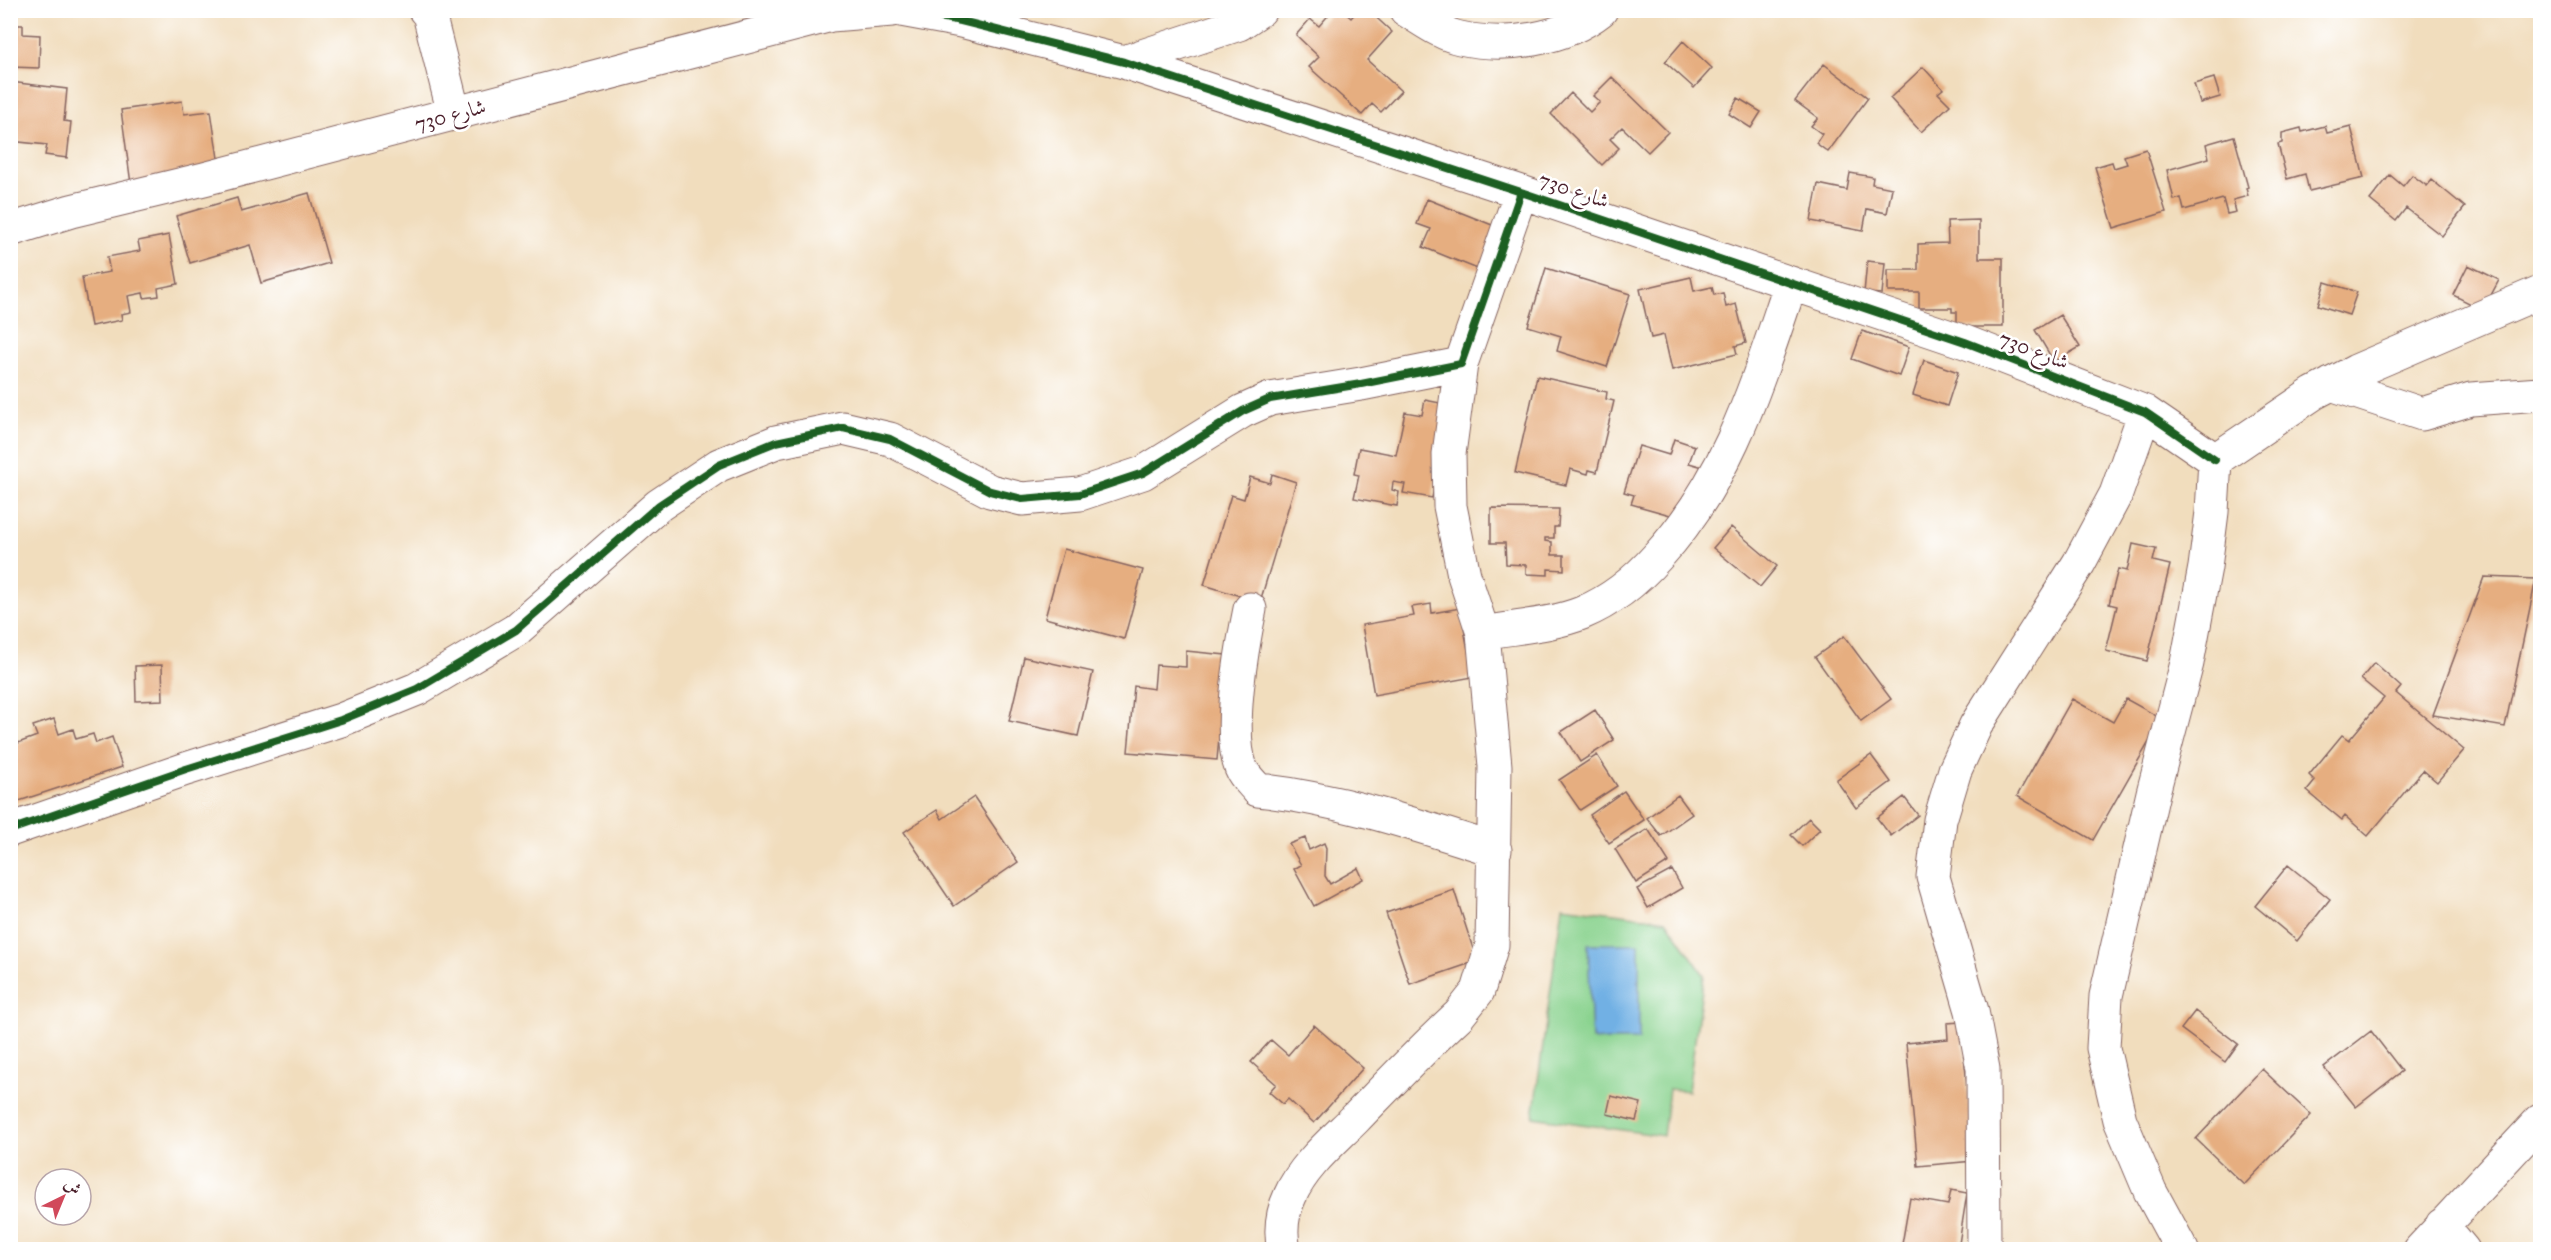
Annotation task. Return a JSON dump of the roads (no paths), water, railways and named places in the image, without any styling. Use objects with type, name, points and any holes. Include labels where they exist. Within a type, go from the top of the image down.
[{"type":"street","points":[[425,10],[429,14],[454,114]]},
{"type":"street","name":"شارع 730","points":[[10,230],[71,211],[831,15],[892,10]]},
{"type":"street","name":"شارع 730","points":[[901,10],[962,21],[1124,62],[1521,192],[1965,342],[2145,412],[2215,460]]},
{"type":"street","points":[[1124,62],[1239,24],[1260,10]]},
{"type":"street","points":[[1406,10],[1433,27],[1458,38],[1506,42],[1533,41],[1561,31],[1601,10]]},
{"type":"street","points":[[1284,1250],[1281,1235],[1284,1213],[1298,1180],[1335,1139],[1459,1015],[1478,991],[1492,945],[1495,766],[1483,633],[1464,575],[1450,506],[1449,454],[1461,364],[1521,192]]},
{"type":"street","points":[[1483,633],[1580,614],[1625,590],[1676,537],[1719,473],[1750,403],[1791,283]]},
{"type":"street","points":[[2181,1249],[2150,1191],[2120,1120],[2103,1048],[2106,996],[2153,793],[2187,663],[2205,567],[2212,512],[2215,460],[2314,393],[2356,371],[2541,292]]},
{"type":"street","points":[[10,830],[186,769],[341,720],[417,689],[516,630],[658,505],[719,465],[776,442],[843,428],[890,439],[990,491],[1022,499],[1080,494],[1143,474],[1243,411],[1270,399],[1461,364]]},
{"type":"street","points":[[2331,384],[2422,414],[2471,399],[2541,394]]},
{"type":"street","points":[[1984,1250],[1983,1069],[1972,1011],[1934,877],[1940,820],[1954,770],[1976,725],[2079,563],[2116,494],[2145,412]]},
{"type":"street","points":[[1250,609],[1240,654],[1236,754],[1242,771],[1257,790],[1342,803],[1410,822],[1495,850]]},
{"type":"street","points":[[2420,1250],[2541,1121]]},
{"type":"street","points":[[2442,1225],[2463,1250]]},
{"type":"water","points":[[1588,944],[1639,944],[1639,1040],[1592,1040]]}]
